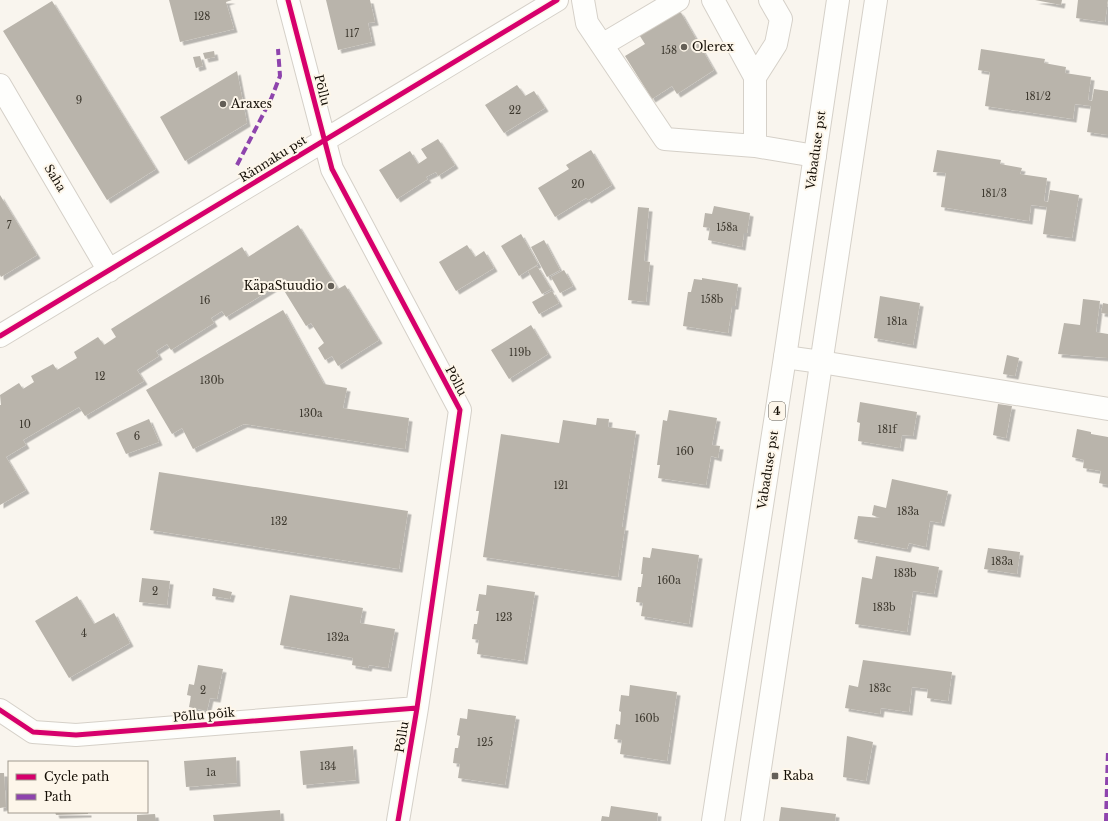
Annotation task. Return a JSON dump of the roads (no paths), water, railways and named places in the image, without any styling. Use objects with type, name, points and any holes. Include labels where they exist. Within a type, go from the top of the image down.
[{"type":"main road","name":"Põllu","points":[[288,0],[332,169],[460,410],[398,821]]},
{"type":"main road","name":"Rännaku pst","points":[[0,336],[324,139],[557,0]]},
{"type":"main road","points":[[583,0],[587,23],[665,139],[755,146],[815,156]]},
{"type":"main road","points":[[602,45],[678,0]]},
{"type":"main road","points":[[713,0],[755,77],[755,146]]},
{"type":"main road","points":[[755,77],[776,44],[781,19],[770,0]]},
{"type":"main road","name":"Vabaduse pst","points":[[713,821],[785,357],[838,0]]},
{"type":"main road","points":[[752,821],[876,0]]},
{"type":"main road","name":"Saha","points":[[0,85],[110,270]]},
{"type":"main road","points":[[785,357],[1108,409]]},
{"type":"main road","name":"Põllu põik","points":[[0,710],[33,732],[76,735],[416,708]]},
{"type":"place","name":"Olerex","points":[[684,47]]},
{"type":"place","name":"Araxes","points":[[223,104]]},
{"type":"place","name":"KäpaStuudio","points":[[331,286]]},
{"type":"place","name":"Raba","points":[[775,776]]}]
